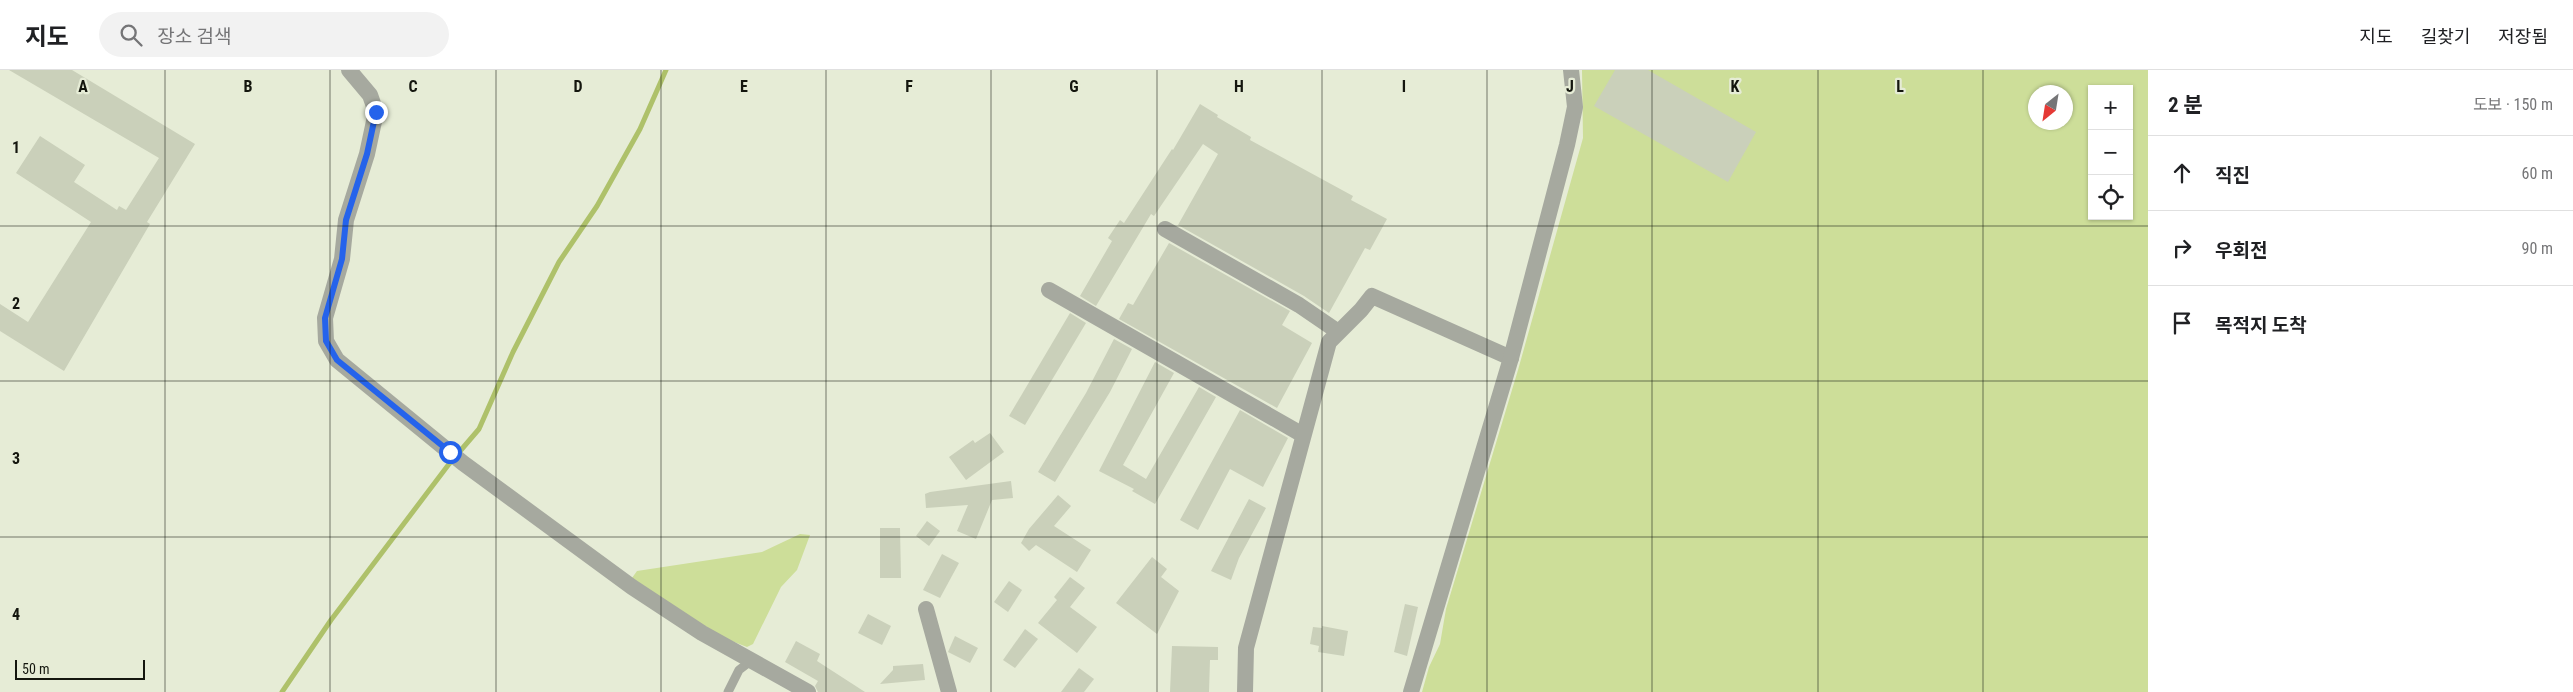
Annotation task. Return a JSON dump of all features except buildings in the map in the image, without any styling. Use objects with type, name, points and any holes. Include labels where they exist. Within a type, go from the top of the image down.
[{"type":"street","points":[[349,70],[370,94],[376,112],[367,154],[346,220],[342,259],[325,318],[326,341],[337,360],[454,455],[632,587],[702,633],[808,692]]},
{"type":"street","points":[[1411,692],[1511,358],[1575,107],[1571,70]]},
{"type":"street","points":[[1165,229],[1299,305],[1337,331]]},
{"type":"street","points":[[1049,290],[1303,435]]},
{"type":"street","points":[[1246,692],[1246,648],[1329,342],[1337,331],[1361,310],[1372,296],[1511,358]]},
{"type":"street","points":[[926,609],[949,692]]},
{"type":"lane","points":[[728,692],[739,670],[752,660]]},
{"type":"green space","points":[[1582,70],[2148,70],[2148,692],[1422,692],[1429,667],[1440,644],[1446,609],[1518,370],[1583,138]]},
{"type":"green space","points":[[800,534],[810,535],[797,570],[781,587],[753,644],[747,647],[701,629],[632,578],[637,571],[762,552]]},
{"type":"waterway","points":[[282,692],[331,620],[449,464],[479,429],[513,352],[559,262],[597,206],[640,129],[666,70]]},
{"type":"route","points":[[376,112],[367,154],[346,220],[342,259],[325,318],[326,341],[337,360],[450,452]]}]
